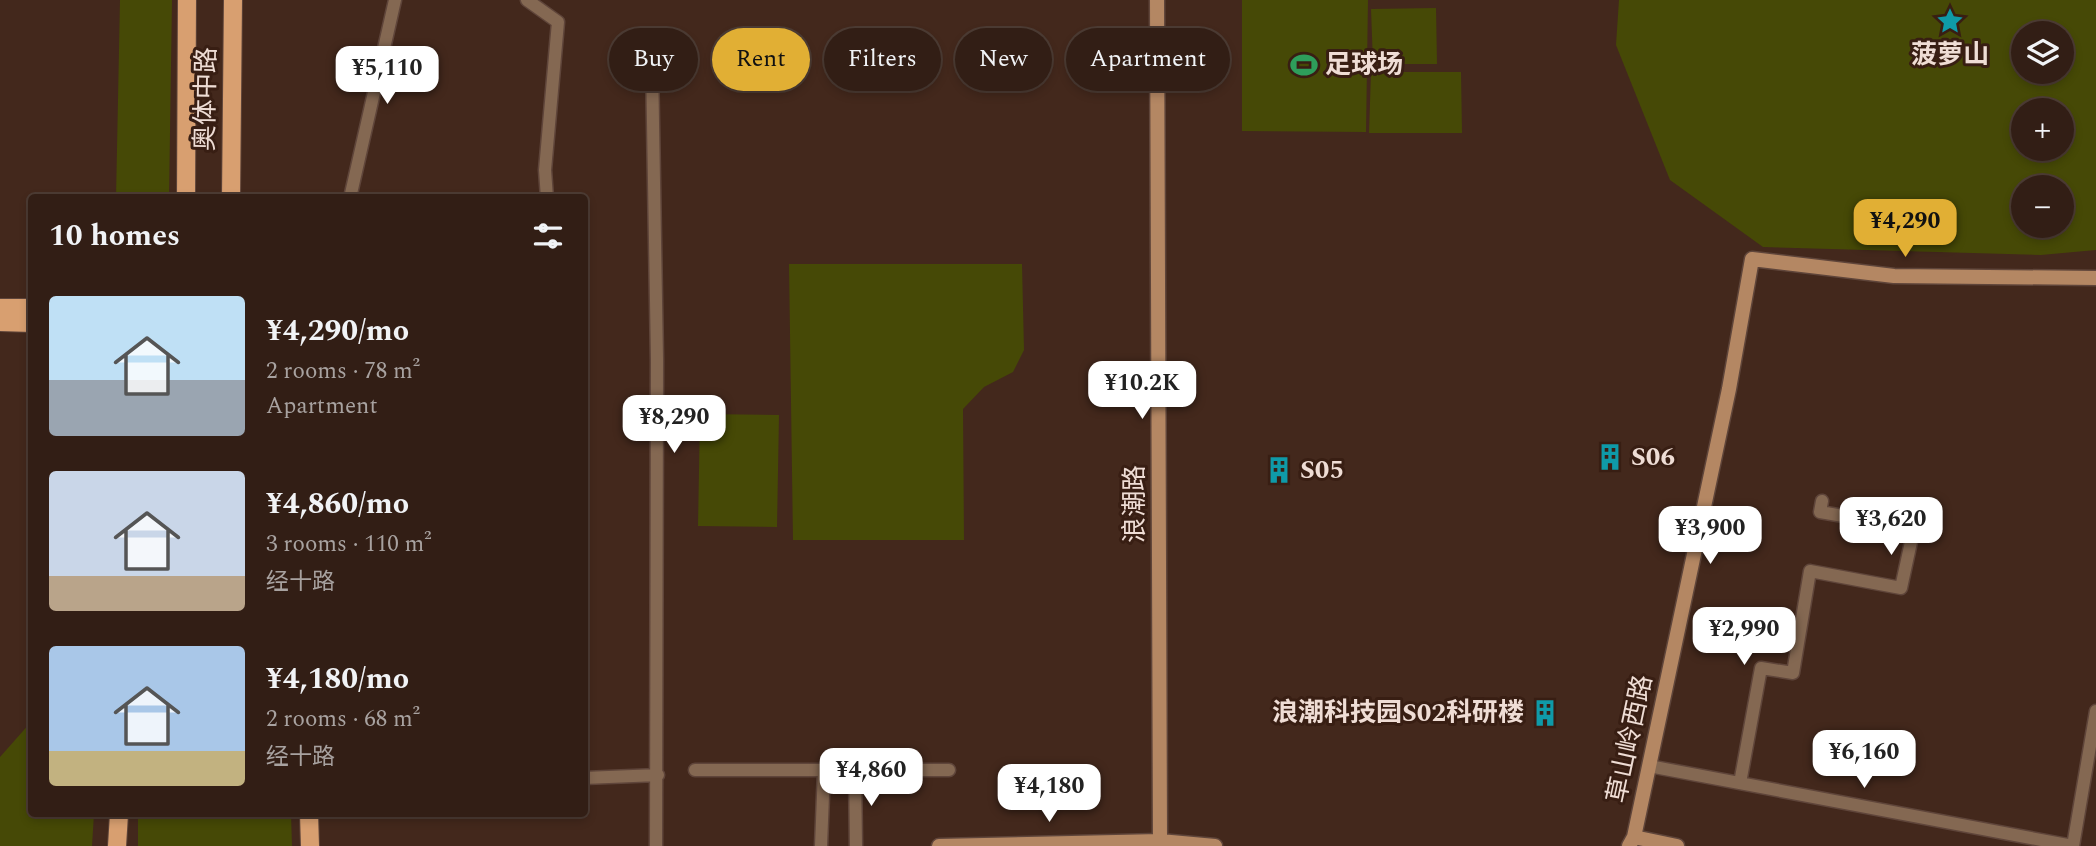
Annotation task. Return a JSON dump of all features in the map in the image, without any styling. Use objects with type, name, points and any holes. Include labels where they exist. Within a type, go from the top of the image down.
[{"type":"main road","name":"奥体中路","points":[[186,194],[187,0]]},
{"type":"main road","name":"奥体中路","points":[[231,194],[233,0]]},
{"type":"main road","name":"浪潮路","points":[[1157,0],[1160,841]]},
{"type":"main road","name":"草山岭西路","points":[[1632,841],[1729,389],[1752,259],[1894,276],[2096,278]]},
{"type":"main road","points":[[0,308],[28,308]]},
{"type":"main road","points":[[0,322],[28,323]]},
{"type":"main road","points":[[117,846],[119,817]]},
{"type":"main road","points":[[309,817],[310,846]]},
{"type":"main road","points":[[939,846],[1160,841],[1215,846]]},
{"type":"main road","points":[[1632,841],[1677,846]]},
{"type":"street","points":[[351,194],[395,0]]},
{"type":"street","points":[[527,0],[558,22],[545,170],[547,194]]},
{"type":"street","points":[[652,91],[657,360],[656,846]]},
{"type":"street","points":[[1740,783],[1761,668],[1793,673],[1810,571],[1901,588],[1914,528],[1820,512],[1822,501]]},
{"type":"street","points":[[1649,766],[2074,846],[2096,711]]},
{"type":"street","points":[[695,770],[950,770]]},
{"type":"street","points":[[821,846],[824,770]]},
{"type":"street","points":[[855,770],[856,846]]},
{"type":"street","points":[[588,778],[658,775]]},
{"type":"shaded area","points":[[120,0],[172,0],[169,194],[116,194]]},
{"type":"shaded area","name":"足球场","points":[[1242,0],[1368,0],[1366,132],[1242,131]]},
{"type":"shaded area","points":[[1619,0],[2096,0],[2096,250],[2041,255],[1763,247],[1670,180],[1616,45]]},
{"type":"shaded area","points":[[1436,8],[1437,64],[1373,64],[1371,9]]},
{"type":"shaded area","points":[[1371,72],[1461,72],[1462,133],[1369,133]]},
{"type":"shaded area","points":[[789,264],[1022,264],[1024,350],[1013,372],[984,387],[963,409],[964,540],[793,540]]},
{"type":"shaded area","points":[[700,414],[779,415],[777,527],[698,526]]},
{"type":"shaded area","points":[[28,725],[28,817],[94,817],[92,846],[0,846],[0,757]]},
{"type":"shaded area","points":[[138,817],[291,817],[292,846],[138,846]]},
{"type":"place","name":"菠萝山","points":[[1950,21]]},
{"type":"place","name":"足球场","points":[[1304,65]]},
{"type":"place","name":"S06","points":[[1610,457]]},
{"type":"place","name":"S05","points":[[1279,470]]},
{"type":"place","name":"浪潮科技园S02科研楼","points":[[1545,713]]}]
